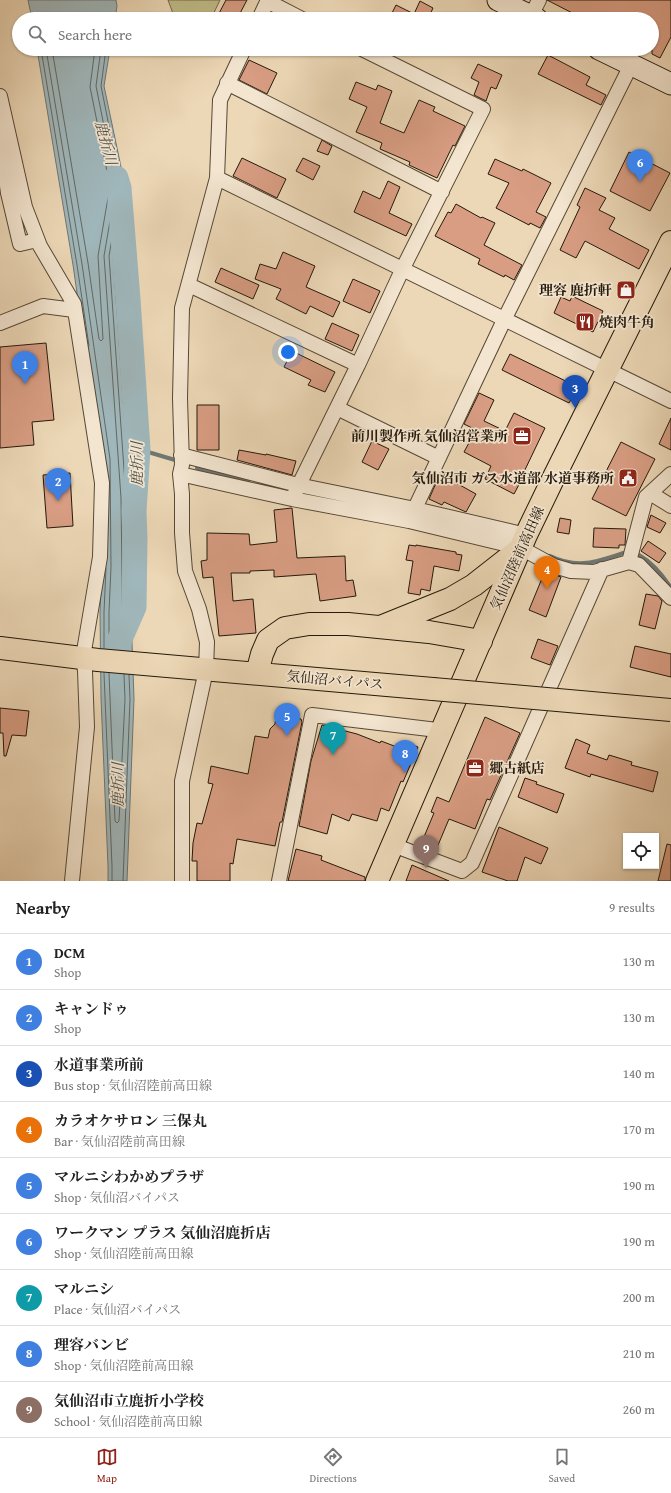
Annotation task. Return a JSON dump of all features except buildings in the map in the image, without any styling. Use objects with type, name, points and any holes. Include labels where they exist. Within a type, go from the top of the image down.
[{"type":"main road","name":"気仙沼陸前高田線","points":[[377,881],[523,542],[606,370],[671,242]]},
{"type":"main road","points":[[378,628],[450,599],[474,585],[523,542]]},
{"type":"main road","points":[[257,673],[262,654],[268,640],[285,628],[309,624],[348,624],[429,632],[481,641]]},
{"type":"main road","name":"気仙沼バイパス","points":[[0,648],[90,659],[198,669],[671,710]]},
{"type":"street","points":[[498,0],[535,12]]},
{"type":"street","points":[[262,12],[268,1],[289,12]]},
{"type":"street","points":[[182,881],[182,781],[198,669],[207,642],[199,609],[185,571],[182,533],[180,398],[182,308],[217,178],[220,100],[240,56]]},
{"type":"street","points":[[292,499],[358,365],[403,268],[483,109],[376,56]]},
{"type":"street","points":[[613,56],[671,84]]},
{"type":"street","points":[[412,515],[505,318],[631,65]]},
{"type":"street","points":[[227,83],[442,192]]},
{"type":"street","points":[[0,96],[2,137],[37,240],[74,304],[102,482],[100,557],[90,659],[85,671],[87,727],[72,881]]},
{"type":"street","points":[[217,178],[505,318],[606,370],[671,401]]},
{"type":"street","points":[[188,285],[358,365]]},
{"type":"street","points":[[0,323],[43,306],[74,310]]},
{"type":"street","points":[[337,408],[439,458]]},
{"type":"street","points":[[181,455],[523,542],[554,566],[570,571],[594,572],[629,562],[639,565],[671,598]]},
{"type":"street","points":[[180,474],[292,499],[412,515]]},
{"type":"street","points":[[629,562],[646,497],[671,474]]},
{"type":"street","points":[[650,493],[671,506]]},
{"type":"street","points":[[393,845],[462,871],[472,863],[602,569]]},
{"type":"street","points":[[279,881],[312,715],[429,728],[441,731]]},
{"type":"shaded area","points":[[168,0],[220,0],[214,12],[172,12]]},
{"type":"water","points":[[28,0],[116,0],[117,6],[116,12],[31,12]]},
{"type":"water","points":[[38,56],[109,56],[104,86],[125,186],[113,256],[130,498],[131,615],[134,699],[127,881],[108,881],[101,698],[101,460],[73,265]]},
{"type":"waterway","name":"鹿折川","points":[[116,178],[119,188],[138,449],[134,511],[134,607],[119,644]]},
{"type":"waterway","points":[[138,449],[175,460]]},
{"type":"waterway","points":[[197,468],[249,480]]},
{"type":"waterway","points":[[550,556],[569,562],[587,563],[623,553]]},
{"type":"waterway","points":[[639,555],[657,569],[671,588]]},
{"type":"place","name":"ワークマン プラス 気仙沼鹿折店","points":[[640,182]]},
{"type":"place","name":"理容 鹿折軒","points":[[626,290]]},
{"type":"place","name":"焼肉牛角","points":[[585,322]]},
{"type":"place","name":"DCM","points":[[25,384]]},
{"type":"place","name":"水道事業所前","points":[[575,408]]},
{"type":"place","name":"前川製作所 気仙沼営業所","points":[[522,436]]},
{"type":"place","name":"気仙沼市 ガス水道部 水道事務所","points":[[628,478]]},
{"type":"place","name":"キャンドゥ","points":[[58,501]]},
{"type":"place","name":"カラオケサロン 三保丸","points":[[547,589]]},
{"type":"place","name":"マルニシわかめプラザ","points":[[287,736]]},
{"type":"place","name":"マルニシ","points":[[333,755]]},
{"type":"place","name":"郷古紙店","points":[[475,768]]},
{"type":"place","name":"理容バンビ","points":[[405,773]]},
{"type":"place","name":"気仙沼市立鹿折小学校","points":[[426,868]]}]
